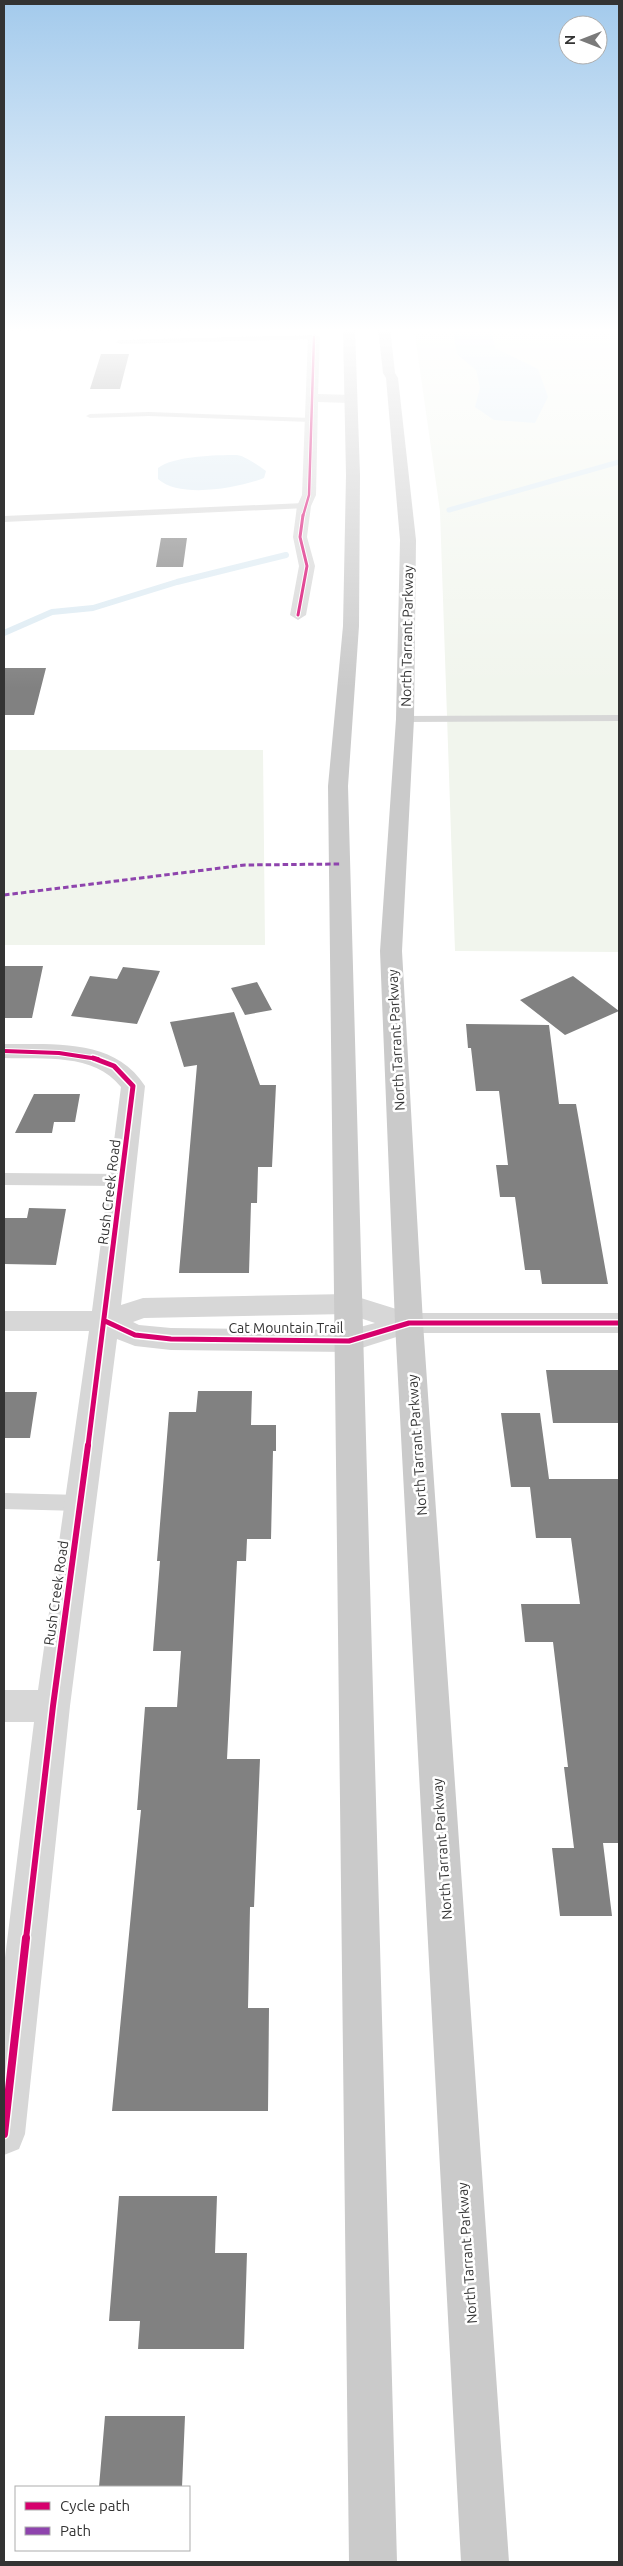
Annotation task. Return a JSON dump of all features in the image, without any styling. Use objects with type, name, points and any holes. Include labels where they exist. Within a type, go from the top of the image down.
[{"type":"main road","points":[[352,448],[351,626],[338,786],[373,2562]]},
{"type":"main road","name":"North Tarrant Parkway","points":[[399,448],[408,540],[405,719],[392,951],[409,1323],[485,2562]]},
{"type":"street","points":[[298,615],[307,566],[300,537],[304,506],[309,495],[310,448]]},
{"type":"street","name":"Rush Creek Road","points":[[4,1051],[60,1053],[112,1064],[133,1086],[105,1321],[52,1706],[4,2134]]},
{"type":"street","name":"Cat Mountain Trail","points":[[4,1321],[105,1321],[135,1335],[172,1339],[348,1322],[619,1324]]},
{"type":"street","points":[[4,1706],[52,1706]]},
{"type":"lane","points":[[4,519],[304,506]]},
{"type":"lane","points":[[405,719],[619,718]]},
{"type":"lane","points":[[4,1178],[122,1180]]},
{"type":"lane","points":[[4,1501],[80,1503]]},
{"type":"shaded area","points":[[431,448],[619,448],[619,952],[455,951],[440,511]]},
{"type":"shaded area","points":[[237,455],[248,459],[266,471],[264,478],[240,485],[210,490],[180,489],[158,479],[158,468],[174,461],[196,457]]},
{"type":"shaded area","points":[[4,750],[263,750],[265,945],[4,945]]},
{"type":"building","points":[[161,538],[187,538],[183,567],[156,567]]},
{"type":"building","points":[[4,668],[46,668],[34,715],[4,715]]},
{"type":"building","points":[[4,966],[43,966],[32,1018],[4,1018]]},
{"type":"building","points":[[123,967],[160,971],[137,1024],[71,1016],[90,976],[117,979]]},
{"type":"building","points":[[573,976],[619,1011],[565,1035],[520,1000]]},
{"type":"building","points":[[257,982],[272,1010],[245,1015],[231,988]]},
{"type":"building","points":[[234,1012],[260,1085],[276,1085],[272,1167],[258,1167],[257,1203],[251,1203],[249,1273],[179,1273],[197,1065],[184,1067],[170,1022]]},
{"type":"building","points":[[466,1024],[549,1025],[559,1104],[576,1104],[608,1284],[542,1284],[540,1270],[525,1270],[515,1197],[500,1197],[496,1165],[508,1165],[499,1091],[476,1091],[471,1048],[468,1048]]},
{"type":"building","points":[[34,1094],[80,1094],[75,1122],[54,1122],[52,1133],[15,1133]]},
{"type":"building","points":[[29,1208],[66,1209],[56,1265],[4,1264],[4,1218],[27,1218]]},
{"type":"building","points":[[546,1370],[619,1370],[619,1423],[553,1423]]},
{"type":"building","points":[[198,1391],[252,1391],[251,1425],[276,1425],[276,1451],[273,1451],[271,1539],[247,1539],[246,1561],[237,1561],[227,1759],[260,1759],[254,1907],[250,1907],[248,2008],[269,2008],[268,2111],[112,2111],[141,1810],[137,1810],[145,1707],[177,1707],[181,1651],[153,1651],[160,1561],[157,1561],[169,1412],[196,1412]]},
{"type":"building","points":[[4,1392],[37,1392],[30,1438],[4,1438]]},
{"type":"building","points":[[501,1413],[540,1413],[549,1479],[619,1479],[619,1843],[603,1843],[612,1916],[560,1916],[552,1848],[574,1848],[564,1767],[568,1767],[553,1642],[525,1642],[521,1604],[580,1604],[571,1538],[536,1538],[530,1487],[511,1487]]},
{"type":"building","points":[[119,2196],[217,2196],[215,2253],[247,2253],[244,2349],[138,2349],[140,2321],[109,2321]]},
{"type":"building","points":[[105,2416],[185,2416],[182,2486],[99,2486]]},
{"type":"waterway","points":[[449,510],[619,462]]},
{"type":"waterway","points":[[4,633],[52,612],[93,608],[177,582],[286,555]]},
{"type":"marked path","points":[[4,895],[245,865],[340,864]]},
{"type":"cycle path","points":[[298,615],[307,566],[300,537],[304,506],[309,495],[310,448]]},
{"type":"cycle path","points":[[4,1051],[73,1054],[100,1059],[111,1064],[133,1086],[105,1321],[53,1706],[4,2134]]},
{"type":"cycle path","points":[[105,1321],[135,1335],[171,1339],[349,1341],[409,1323],[619,1323]]}]
